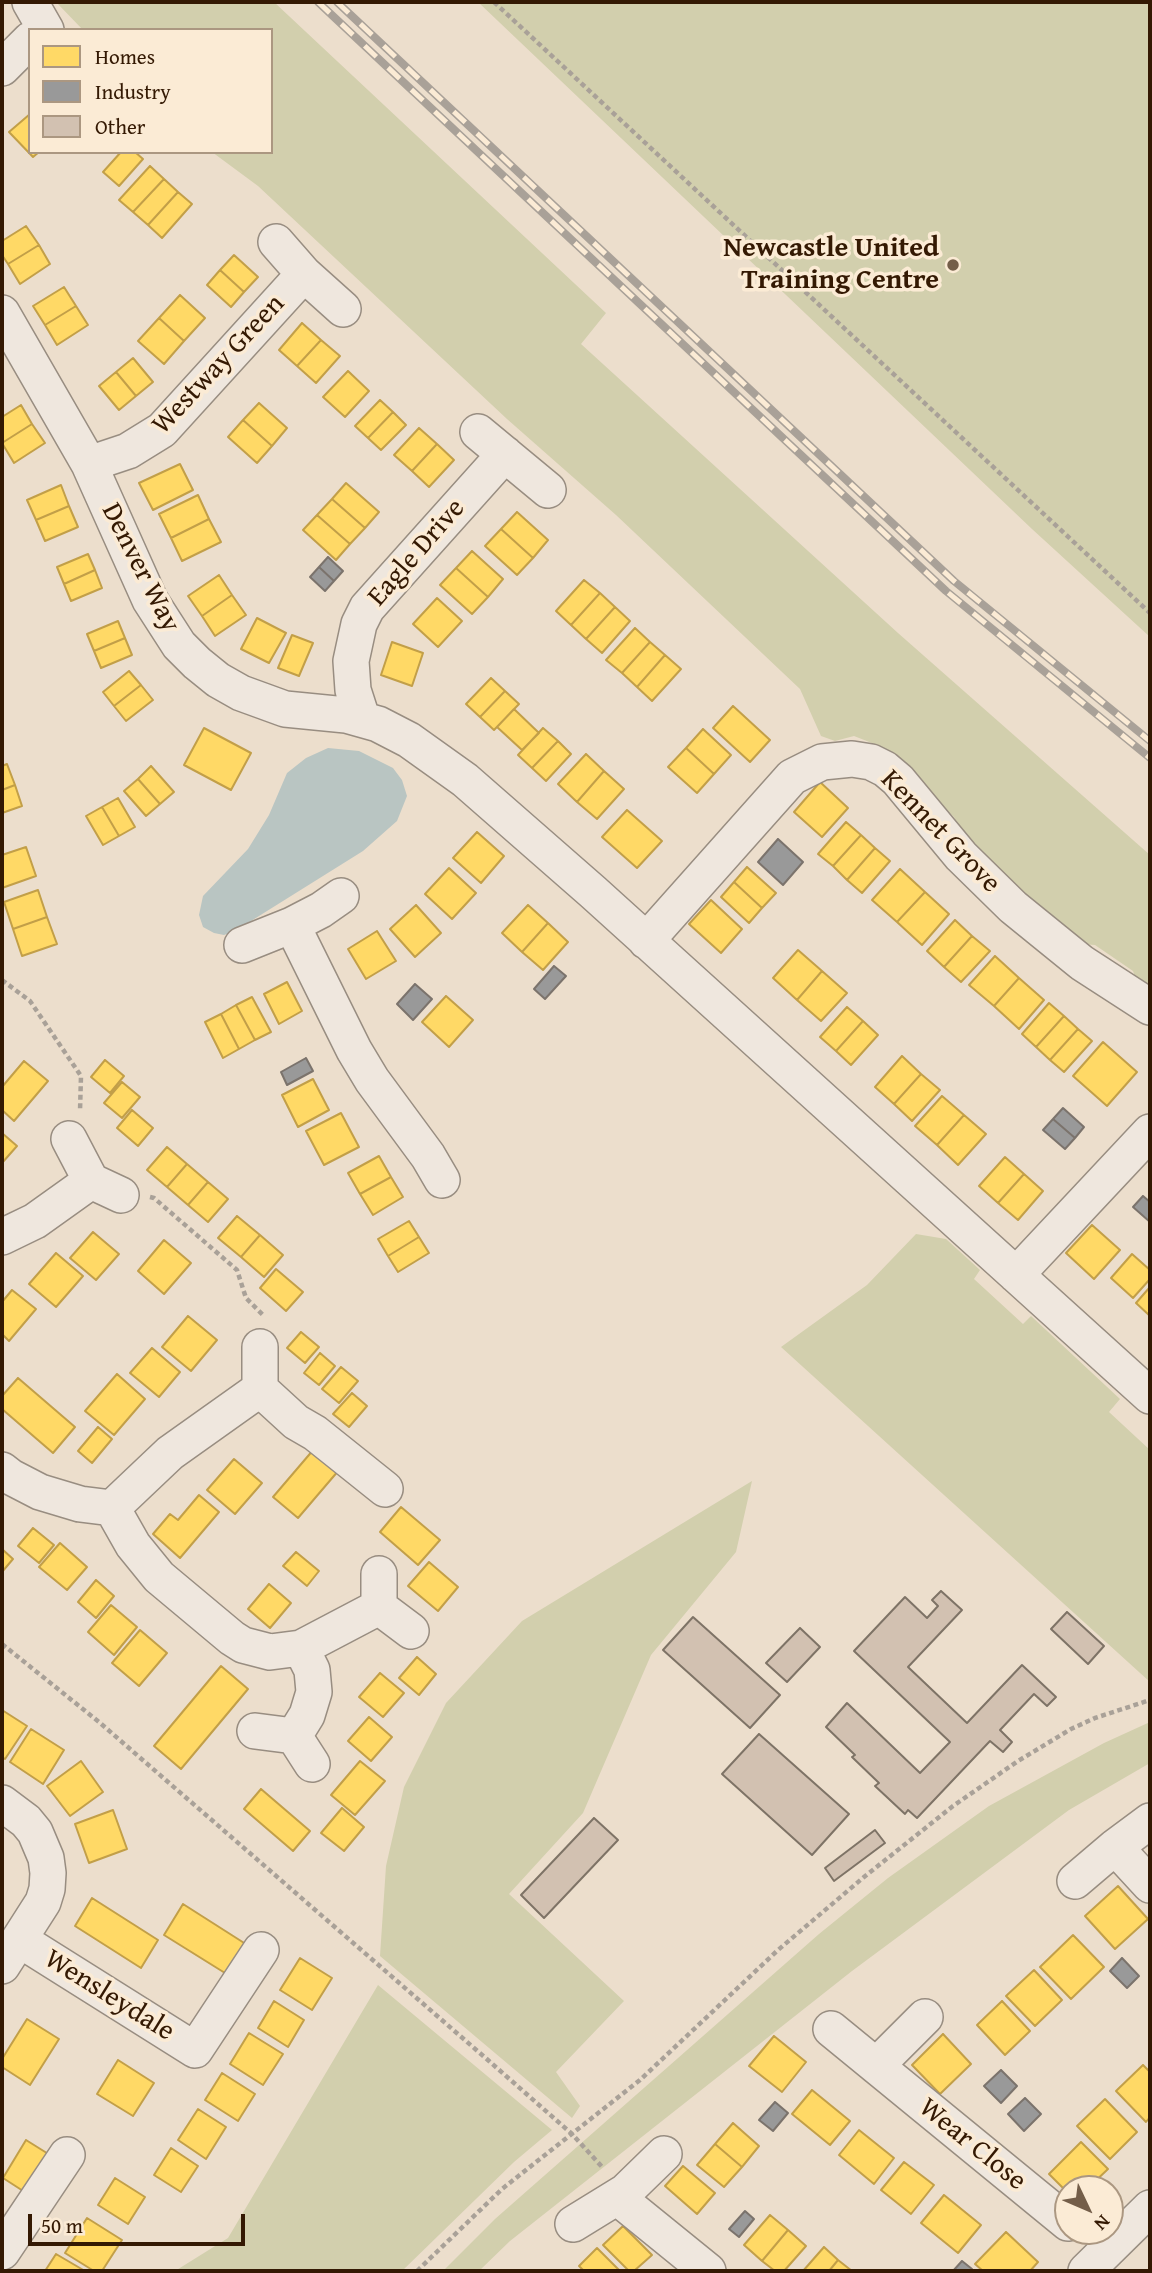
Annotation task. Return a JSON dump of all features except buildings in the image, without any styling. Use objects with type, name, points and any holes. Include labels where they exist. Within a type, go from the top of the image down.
[{"type":"street","points":[[2,68],[28,38]]},
{"type":"street","points":[[275,242],[304,274],[343,309]]},
{"type":"street","name":"Westway Green","points":[[89,464],[128,451],[162,430],[304,274]]},
{"type":"street","name":"Denver Way","points":[[2,313],[89,464],[150,600],[174,637],[197,663],[218,680],[241,693],[285,709],[362,718],[378,724],[409,740],[465,780],[1150,1396]]},
{"type":"street","points":[[478,432],[548,490]]},
{"type":"street","name":"Eagle Drive","points":[[362,718],[353,690],[351,661],[359,624],[368,608],[505,454]]},
{"type":"street","name":"Kennet Grove","points":[[646,941],[792,777],[822,762],[852,759],[871,762],[892,775],[961,856],[1013,907],[1082,963],[1150,1007]]},
{"type":"street","points":[[242,945],[321,911],[341,896]]},
{"type":"street","points":[[292,925],[354,1050],[442,1180]]},
{"type":"street","points":[[1016,1275],[1150,1132]]},
{"type":"street","points":[[2,1237],[106,1188],[69,1139]]},
{"type":"street","points":[[260,1347],[260,1389],[296,1422],[315,1433],[384,1489]]},
{"type":"street","points":[[112,1508],[170,1453],[260,1389]]},
{"type":"street","points":[[2,1470],[40,1492],[80,1504],[112,1508]]},
{"type":"street","points":[[112,1508],[133,1545],[159,1577],[243,1645],[270,1652],[301,1648],[379,1591],[411,1631]]},
{"type":"street","points":[[255,1731],[303,1750],[307,1715],[314,1692],[312,1671],[301,1648]]},
{"type":"street","name":"Wensleydale","points":[[2,1803],[26,1821],[35,1832],[46,1858],[47,1889],[43,1902],[11,1953],[195,2050],[261,1950]]},
{"type":"street","points":[[1075,1881],[1150,1821]]},
{"type":"street","points":[[1115,1847],[1150,1885]]},
{"type":"street","points":[[876,2066],[925,2017]]},
{"type":"street","name":"Wear Close","points":[[831,2029],[1054,2212]]},
{"type":"street","points":[[573,2224],[621,2195],[664,2154]]},
{"type":"street","points":[[9,2241],[67,2155]]},
{"type":"street","points":[[621,2195],[708,2271]]},
{"type":"street","points":[[1089,2245],[1106,2265],[1150,2208]]},
{"type":"path","points":[[494,2],[1150,613]]},
{"type":"path","points":[[2,981],[30,1001],[81,1076],[80,1118],[69,1139]]},
{"type":"path","points":[[106,1188],[154,1198],[237,1270],[246,1298],[273,1326],[260,1347]]},
{"type":"path","points":[[2,1644],[148,1765],[572,2134],[621,2195]]},
{"type":"path","points":[[418,2271],[502,2189],[639,2080],[787,1942],[953,1806],[1018,1760],[1071,1729],[1150,1700]]},
{"type":"shaded area","points":[[56,2],[274,2],[606,313],[581,344],[898,633],[1150,855],[1150,993],[1137,983],[1133,971],[1095,945],[1082,944],[1006,880],[965,841],[954,817],[877,745],[854,736],[835,741],[821,736],[800,689],[616,515],[507,419],[258,186],[215,154],[273,154],[273,28],[81,28]]},
{"type":"shaded area","name":"Newcastle United Training Centre","points":[[478,2],[1150,2],[1150,637],[1032,529]]},
{"type":"shaded area","points":[[328,748],[359,751],[393,768],[402,780],[407,796],[397,821],[363,851],[235,931],[224,935],[203,927],[199,915],[203,896],[248,849],[269,815],[287,773],[306,758]]},
{"type":"shaded area","points":[[916,1234],[946,1239],[980,1270],[974,1279],[1023,1324],[1031,1316],[1120,1399],[1109,1412],[1150,1450],[1150,1682],[781,1347],[867,1285]]},
{"type":"shaded area","points":[[752,1481],[736,1552],[651,1655],[583,1813],[509,1894],[624,2001],[556,2072],[580,2106],[572,2118],[380,1956],[386,1866],[404,1787],[446,1703],[522,1621]]},
{"type":"shaded area","points":[[1150,1722],[1150,1763],[1069,1810],[852,1971],[510,2241],[479,2271],[443,2271],[495,2219],[819,1934],[888,1878],[989,1806],[1104,1743]]},
{"type":"shaded area","points":[[378,1985],[552,2130],[514,2162],[402,2271],[175,2271],[228,2238]]},
{"type":"railway","points":[[318,2],[946,591],[1150,758]]},
{"type":"railway","points":[[337,2],[954,581],[1150,741]]},
{"type":"place","name":"Newcastle United Training Centre","points":[[953,265]]}]
